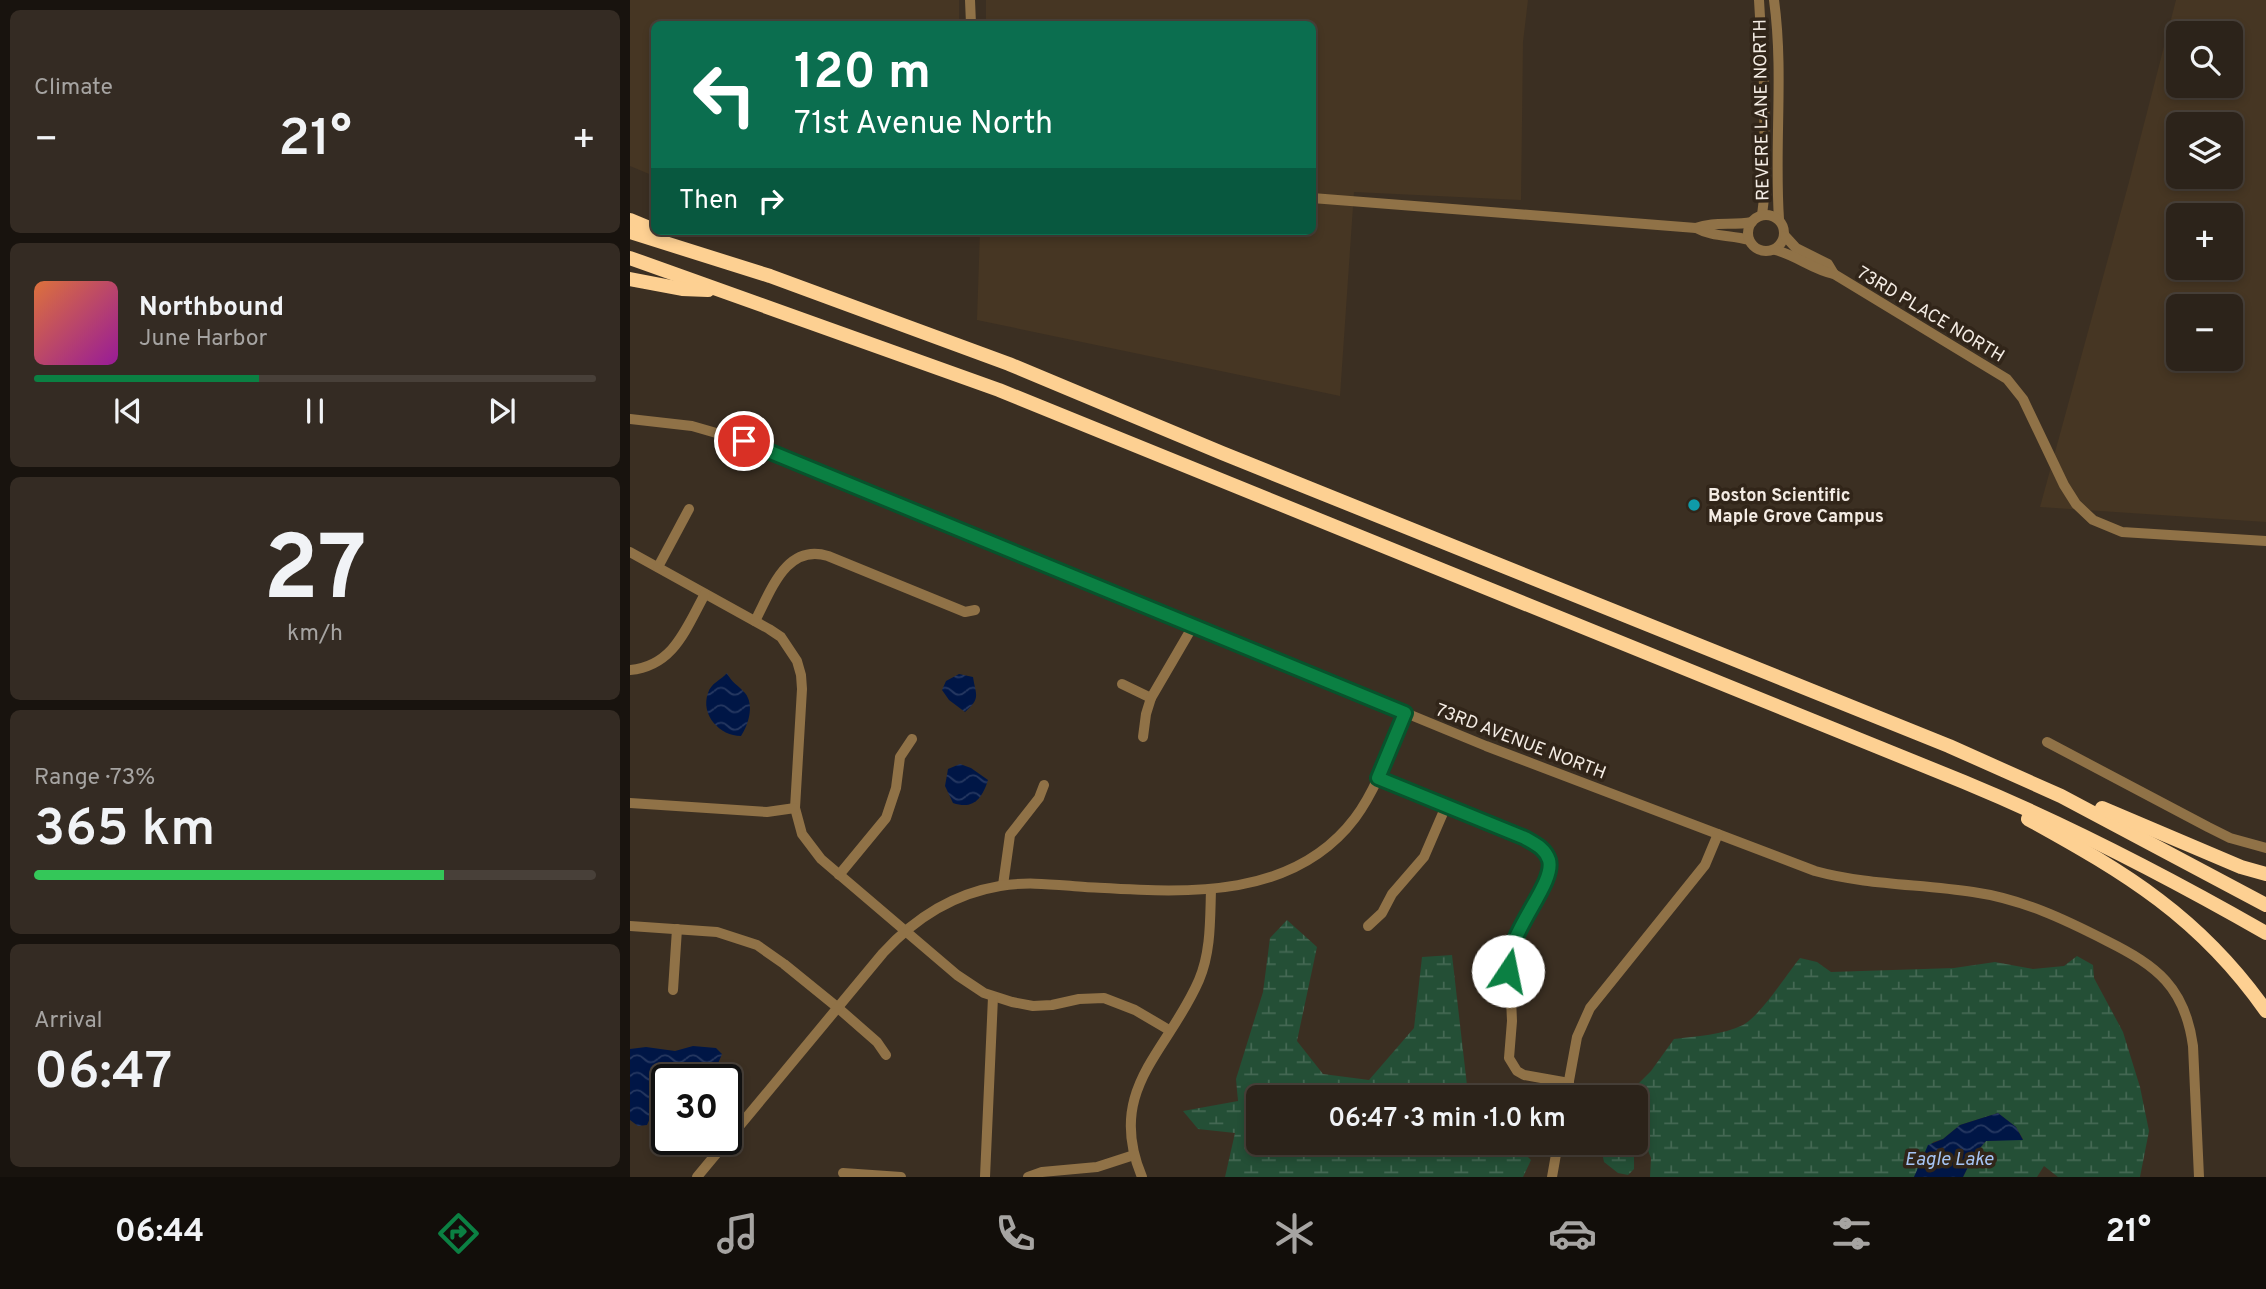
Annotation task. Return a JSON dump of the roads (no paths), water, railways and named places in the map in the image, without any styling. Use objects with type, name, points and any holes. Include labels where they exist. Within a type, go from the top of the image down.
[{"type":"highway","points":[[630,220],[651,229]]},
{"type":"highway","points":[[630,233],[769,276]]},
{"type":"highway","points":[[666,235],[769,276],[1009,364],[2241,867],[2266,874]]},
{"type":"highway","points":[[630,258],[999,390],[1927,767],[2064,826],[2135,861],[2266,933]]},
{"type":"highway","points":[[630,279],[682,289],[726,291]]},
{"type":"highway","points":[[1992,764],[2089,811],[2266,905]]},
{"type":"highway","points":[[1927,767],[2052,832],[2150,891],[2207,940],[2266,1011]]},
{"type":"street","points":[[970,0],[971,21]]},
{"type":"street","name":"REVERE LANE NORTH","points":[[1759,0],[1764,85],[1765,190],[1762,215]]},
{"type":"street","name":"REVERE LANE NORTH","points":[[1773,0],[1779,37],[1776,180],[1779,219]]},
{"type":"street","points":[[1316,198],[1696,228],[1706,233],[1749,240]]},
{"type":"street","points":[[1696,228],[1706,224],[1738,225],[1752,222],[1762,215],[1774,216],[1783,224],[1785,236],[1780,247],[1762,251],[1752,245],[1749,228],[1752,222]]},
{"type":"street","name":"73RD PLACE NORTH","points":[[1785,236],[1796,248],[1828,264],[1834,274]]},
{"type":"street","name":"73RD PLACE NORTH","points":[[1774,250],[1789,254],[1823,272],[1834,274],[2007,379],[2023,400],[2076,505],[2093,520],[2122,532],[2266,541]]},
{"type":"street","name":"73RD AVENUE NORTH","points":[[630,419],[692,426],[744,441],[1405,713],[1830,875],[1975,892],[2006,898],[2064,920],[2148,963],[2169,983],[2183,1004],[2191,1031],[2199,1177]]},
{"type":"street","points":[[658,567],[689,509]]},
{"type":"street","points":[[630,552],[775,633],[790,649],[802,675],[795,808],[802,835],[810,848],[839,874],[965,981],[993,997],[1033,1006],[1104,998],[1136,1010],[1169,1030]]},
{"type":"street","points":[[755,621],[789,562],[808,553],[828,556],[965,612],[975,610]]},
{"type":"street","points":[[630,670],[653,665],[672,651],[705,594]]},
{"type":"street","points":[[1143,737],[1151,698],[1193,626]]},
{"type":"street","points":[[1122,684],[1151,698]]},
{"type":"street","points":[[697,1177],[837,1007],[904,931],[946,902],[1003,885],[1042,884],[1168,892],[1211,890],[1280,873],[1321,851],[1354,819],[1378,778],[1405,713]]},
{"type":"street","points":[[839,874],[887,818],[896,788],[900,757],[912,739]]},
{"type":"street","points":[[2047,742],[2230,838],[2266,848]]},
{"type":"street","points":[[1378,778],[1525,838],[1539,846],[1547,856],[1549,874],[1514,938],[1509,954],[1512,1021],[1509,1058],[1524,1075],[1569,1083],[1577,1037],[1590,1008],[1705,865],[1718,834]]},
{"type":"street","points":[[1003,885],[1010,835],[1039,798],[1044,785]]},
{"type":"street","points":[[630,803],[767,812],[795,808]]},
{"type":"street","points":[[1368,926],[1382,914],[1392,894],[1424,857],[1446,806]]},
{"type":"street","points":[[1142,1177],[1133,1155],[1131,1119],[1136,1090],[1147,1066],[1190,997],[1203,968],[1209,936],[1211,890]]},
{"type":"street","points":[[630,926],[725,933],[757,944],[837,1007],[877,1042],[886,1055]]},
{"type":"street","points":[[673,990],[677,929]]},
{"type":"street","points":[[985,1177],[993,997]]},
{"type":"street","points":[[1028,1177],[1053,1171],[1097,1167],[1133,1155]]},
{"type":"street","points":[[1552,1177],[1556,1155]]},
{"type":"street","points":[[843,1173],[901,1177]]},
{"type":"water","points":[[727,673],[745,693],[750,703],[748,721],[741,736],[719,728],[707,709],[709,690]]},
{"type":"water","points":[[959,674],[973,677],[976,693],[975,700],[965,712],[949,700],[942,690],[946,681]]},
{"type":"water","points":[[960,764],[988,780],[983,793],[971,804],[953,803],[945,786],[948,769]]},
{"type":"water","points":[[693,1046],[716,1048],[722,1054],[718,1064],[651,1064],[651,1116],[647,1125],[638,1126],[630,1120],[630,1049],[646,1047],[675,1051]]},
{"type":"water","name":"Eagle Lake","points":[[1998,1113],[2016,1127],[2023,1140],[1986,1141],[1974,1155],[1963,1177],[1914,1177],[1928,1145],[1943,1139],[1960,1125]]},
{"type":"place","name":"Boston Scientific Maple Grove Campus","points":[[1694,505]]}]
